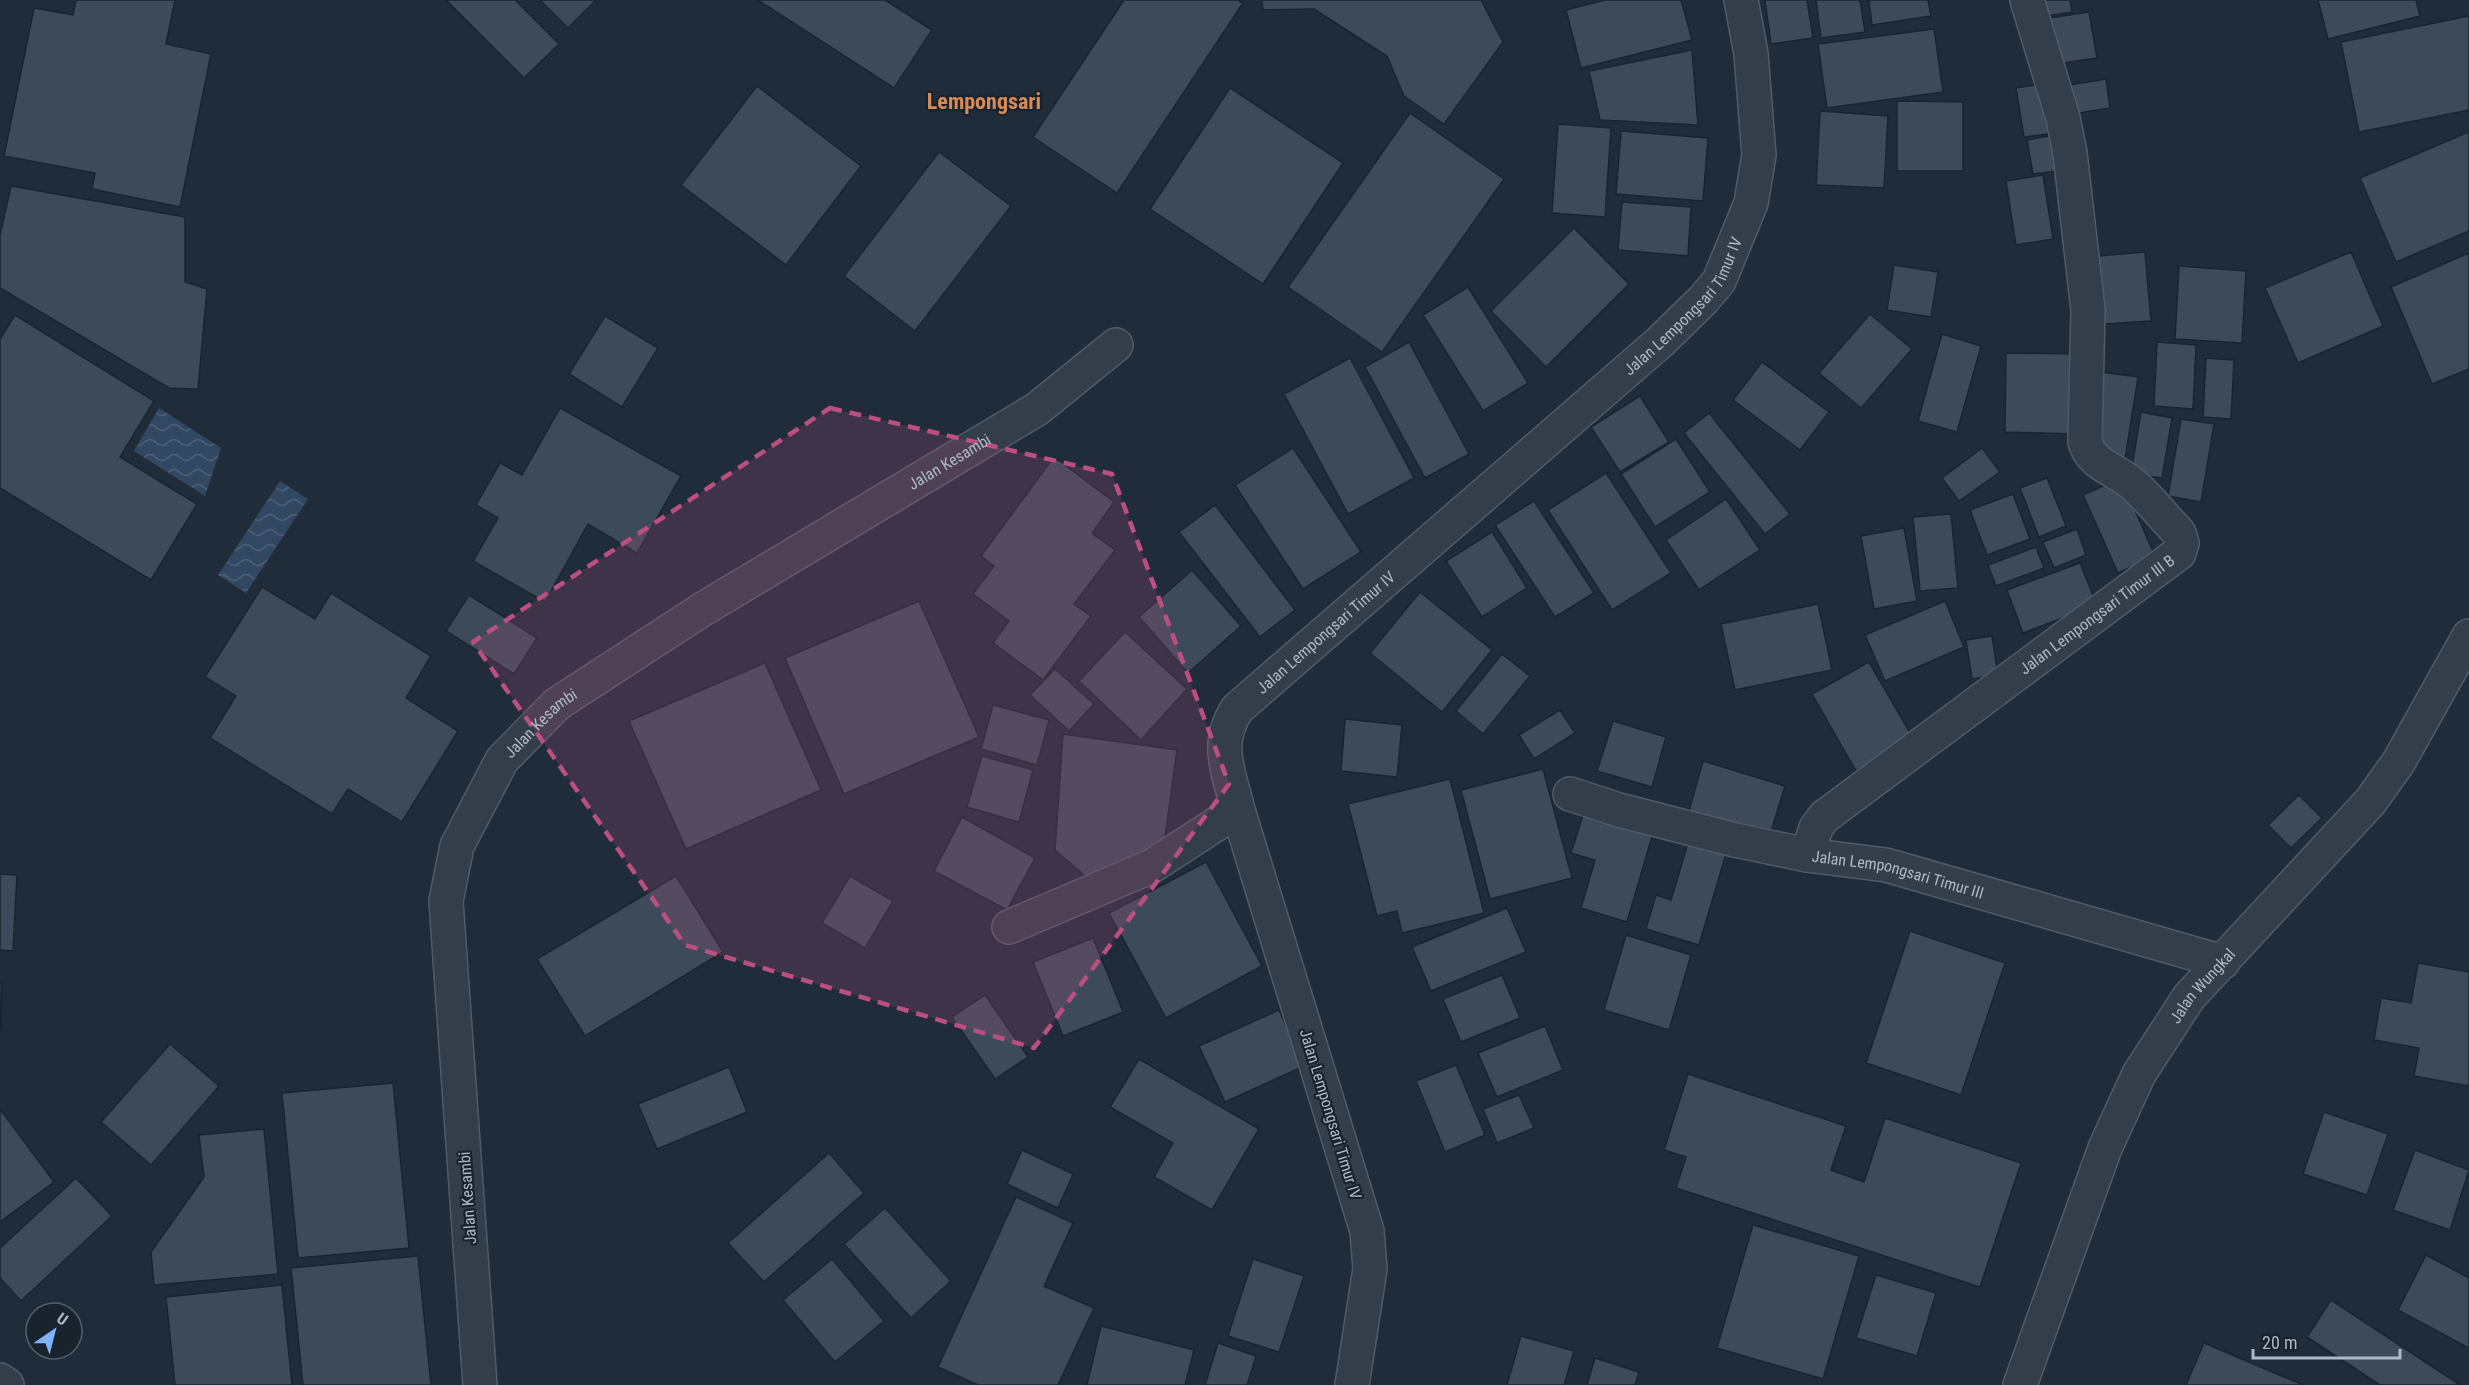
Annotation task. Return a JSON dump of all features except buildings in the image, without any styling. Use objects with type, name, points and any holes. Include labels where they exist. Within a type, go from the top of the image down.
[{"type":"street","name":"Jalan Lempongsari Timur IV","points":[[1352,1385],[1370,1269],[1367,1231],[1238,810],[1223,745],[1226,726],[1237,709],[1660,342],[1719,281],[1751,203],[1759,156],[1751,54],[1741,0]]},
{"type":"street","name":"Jalan Lempongsari Timur III B","points":[[1807,855],[1816,828],[1824,817],[2179,553],[2182,543],[2179,533],[2130,482],[2095,459],[2087,451],[2085,442],[2088,310],[2070,153],[2063,118],[2027,0]]},
{"type":"street","name":"Jalan Kesambi","points":[[480,1385],[447,901],[457,846],[502,760],[558,704],[703,609],[1028,415],[1116,345]]},
{"type":"street","name":"Jalan Wungkal","points":[[2020,1385],[2105,1148],[2139,1074],[2189,997],[2370,802],[2398,763],[2469,636]]},
{"type":"street","name":"Jalan Lempongsari Timur III","points":[[1570,794],[1735,840],[1807,855],[1886,865],[2223,962]]},
{"type":"street","points":[[1009,927],[1152,866],[1238,810]]},
{"type":"street","points":[[0,1380],[7,1385]]},
{"type":"highlighted area","points":[[830,408],[1112,474],[1229,784],[1034,1048],[685,945],[473,642]]},
{"type":"water","points":[[159,408],[221,448],[205,496],[134,451]]},
{"type":"water","points":[[280,481],[308,499],[246,593],[218,575]]},
{"type":"district","name":"Lempongsari","points":[[984,101]]}]
